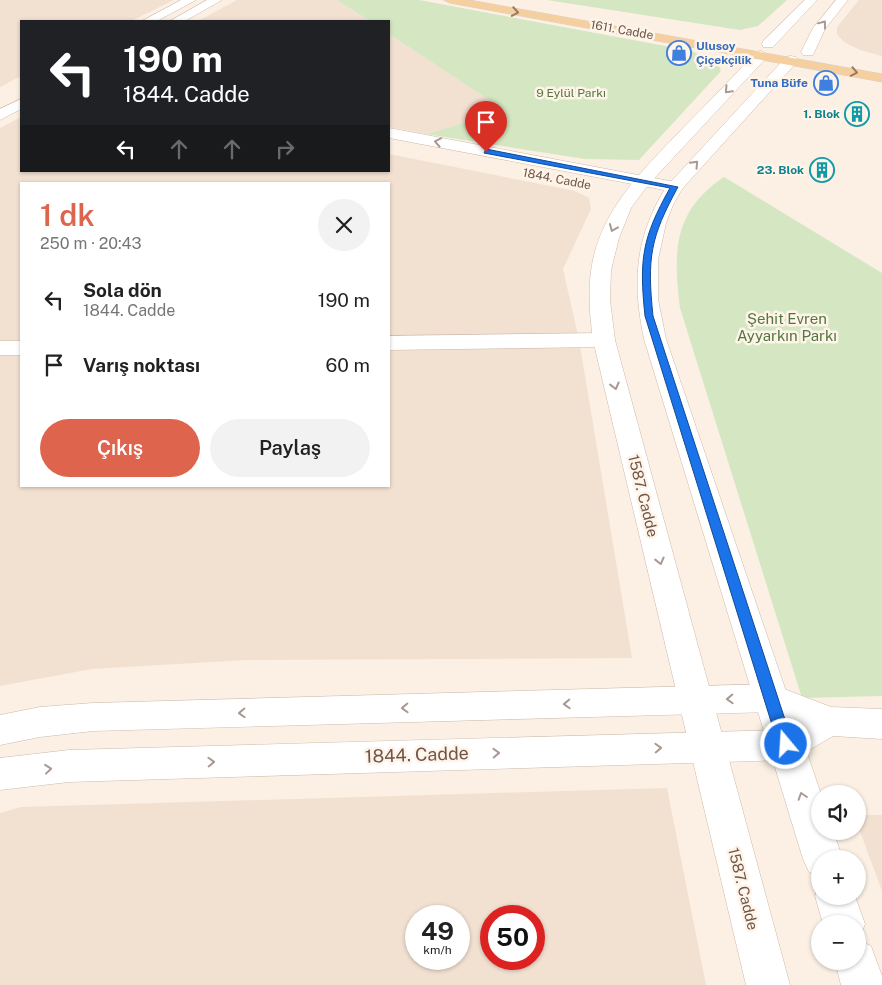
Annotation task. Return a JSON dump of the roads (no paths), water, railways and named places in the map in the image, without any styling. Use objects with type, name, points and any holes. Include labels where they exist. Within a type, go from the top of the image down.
[{"type":"main road","points":[[150,20],[190,0]]},
{"type":"main road","points":[[178,20],[216,0]]},
{"type":"main road","name":"1611. Cadde","points":[[450,0],[882,65]]},
{"type":"main road","name":"1611. Cadde","points":[[511,0],[728,37]]},
{"type":"main road","name":"1587. Cadde","points":[[811,0],[780,49],[670,194],[656,220],[647,250],[645,280],[649,316],[819,850]]},
{"type":"main road","name":"1587. Cadde","points":[[768,985],[604,340],[599,300],[604,252],[614,225],[637,187],[780,49],[819,28],[842,0]]},
{"type":"main road","name":"1611. Cadde","points":[[780,49],[882,78]]},
{"type":"main road","points":[[6,109],[20,102]]},
{"type":"main road","name":"1844. Cadde","points":[[390,133],[670,194]]},
{"type":"main road","name":"1844. Cadde","points":[[390,146],[637,187]]},
{"type":"main road","points":[[390,343],[604,340]]},
{"type":"main road","points":[[0,348],[20,348]]},
{"type":"main road","points":[[0,730],[40,722],[93,717],[771,698],[829,721],[882,724]]},
{"type":"main road","name":"1844. Cadde","points":[[0,774],[69,766],[786,744],[829,721]]},
{"type":"main road","points":[[859,970],[863,985]]},
{"type":"place","name":"Ulusoy Çiçekçilik","points":[[679,53]]},
{"type":"place","name":"Tuna Büfe","points":[[826,83]]},
{"type":"place","name":"1. Blok","points":[[857,114]]},
{"type":"place","name":"23. Blok","points":[[822,170]]},
{"type":"park label","name":"9 Eylül Parkı","points":[[571,93]]},
{"type":"park label","name":"Şehit Evren Ayyarkın Parkı","points":[[787,328]]}]
